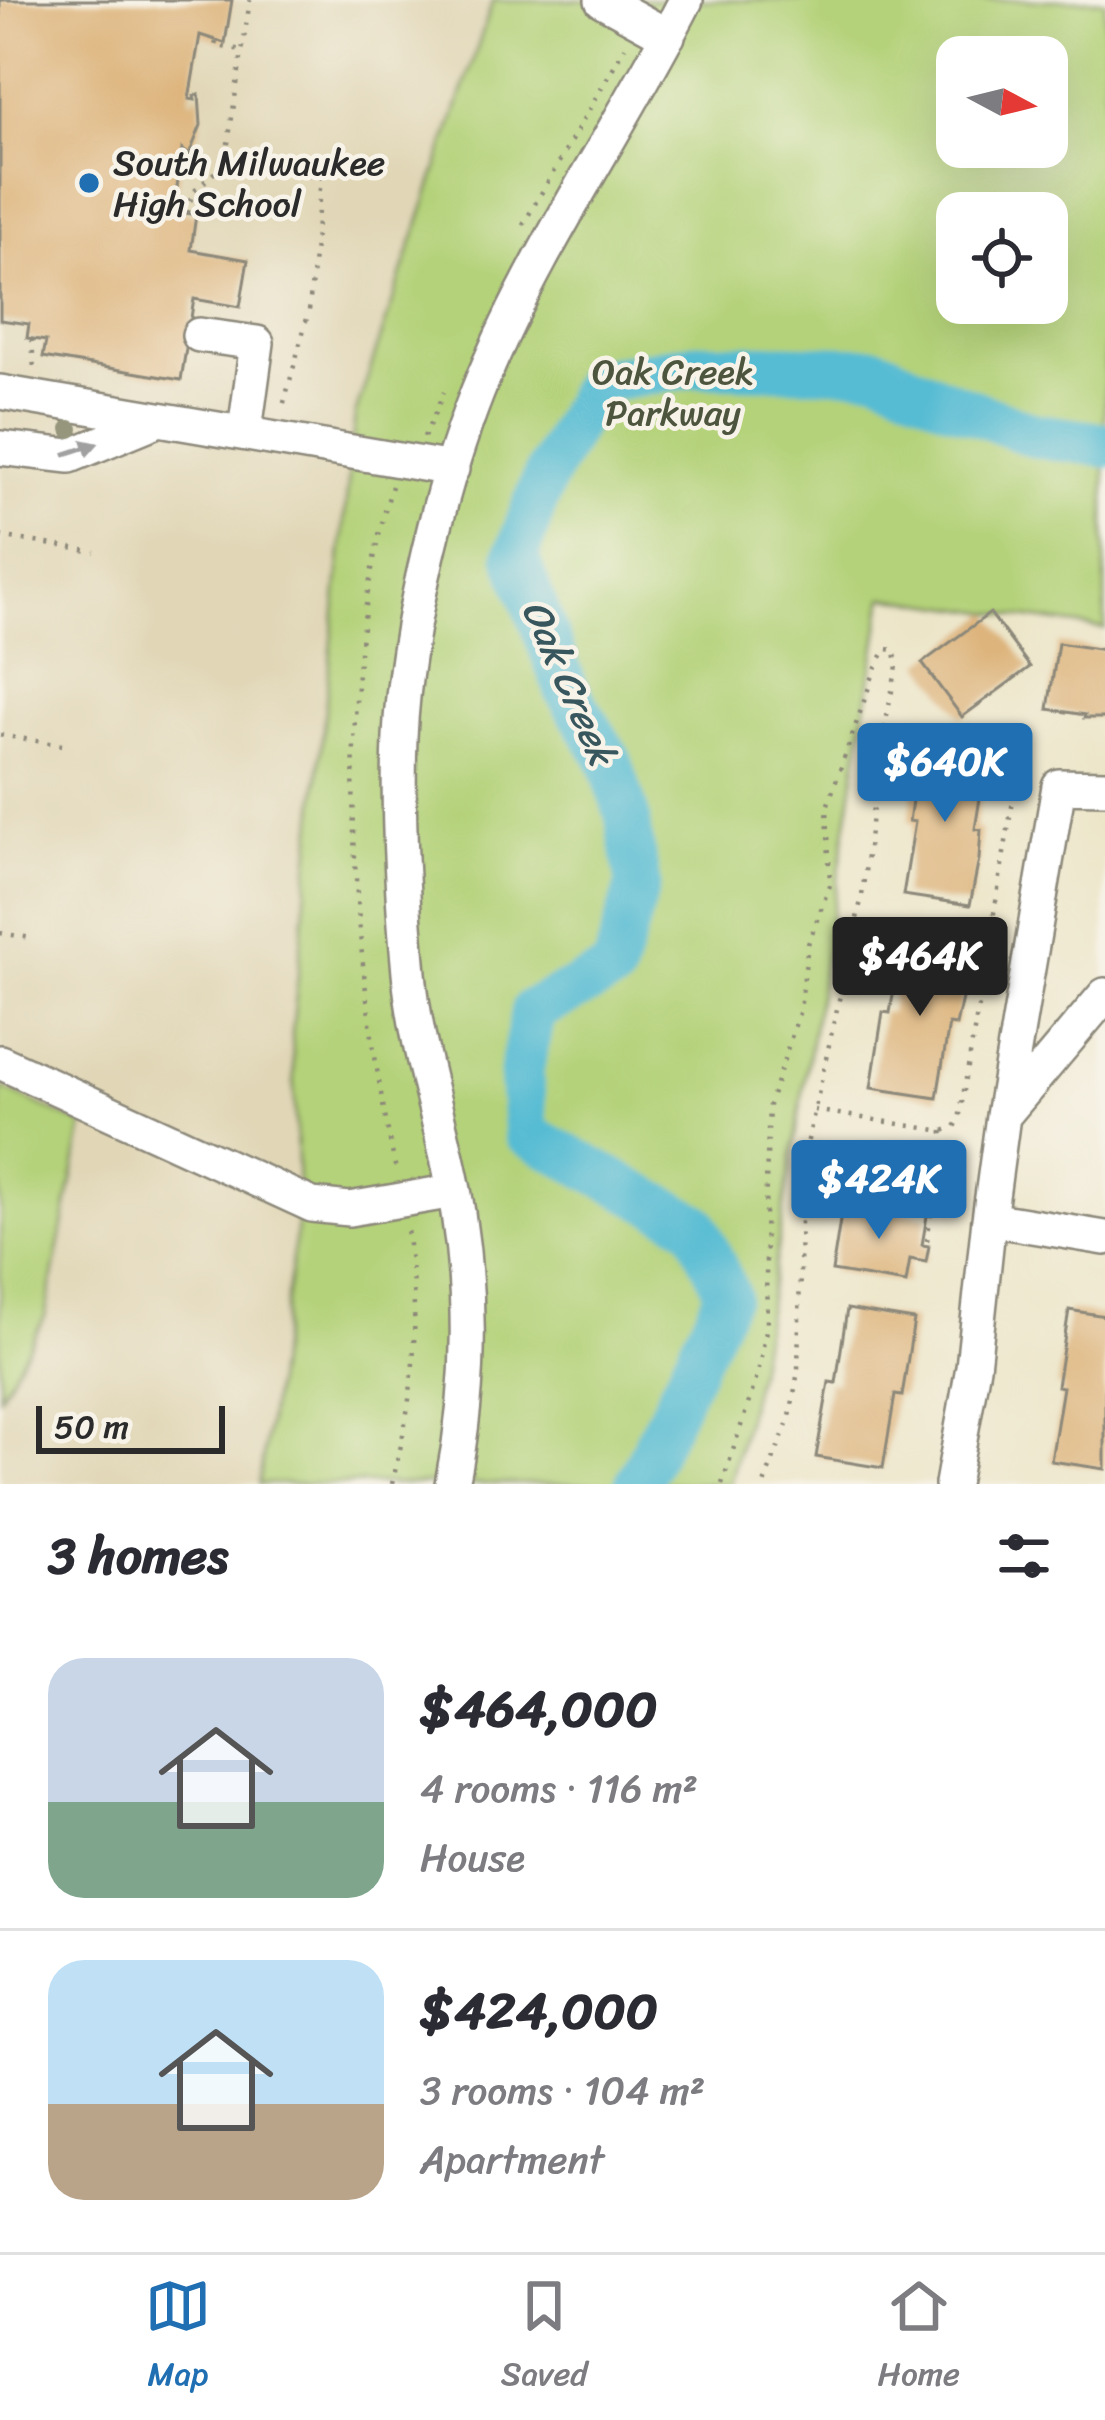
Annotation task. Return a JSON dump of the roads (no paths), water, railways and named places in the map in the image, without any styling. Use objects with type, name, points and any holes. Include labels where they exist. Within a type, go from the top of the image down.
[{"type":"street","points":[[602,0],[668,36]]},
{"type":"street","points":[[452,1484],[466,1399],[469,1340],[454,1191],[409,980],[400,836],[400,734],[418,603],[452,469],[484,376],[686,0]]},
{"type":"street","points":[[200,335],[257,343],[263,418]]},
{"type":"street","points":[[0,392],[452,469]]},
{"type":"street","points":[[0,448],[70,456],[159,420]]},
{"type":"street","points":[[952,1484],[973,1366],[1003,1116],[1059,786],[1105,787]]},
{"type":"street","points":[[1003,1116],[1105,995]]},
{"type":"street","points":[[0,1062],[312,1205],[350,1209],[454,1191]]},
{"type":"street","points":[[989,1219],[1105,1238]]},
{"type":"waterway","name":"Oak Creek","points":[[637,1484],[727,1294],[696,1225],[526,1134],[521,1072],[533,1010],[613,971],[638,884],[627,815],[610,761],[567,691],[516,556],[543,481],[596,381],[697,365],[877,369],[1034,435],[1105,445]]},
{"type":"place","name":"South Milwaukee High School","points":[[89,183]]},
{"type":"park label","name":"Oak Creek Parkway","points":[[673,392]]}]
